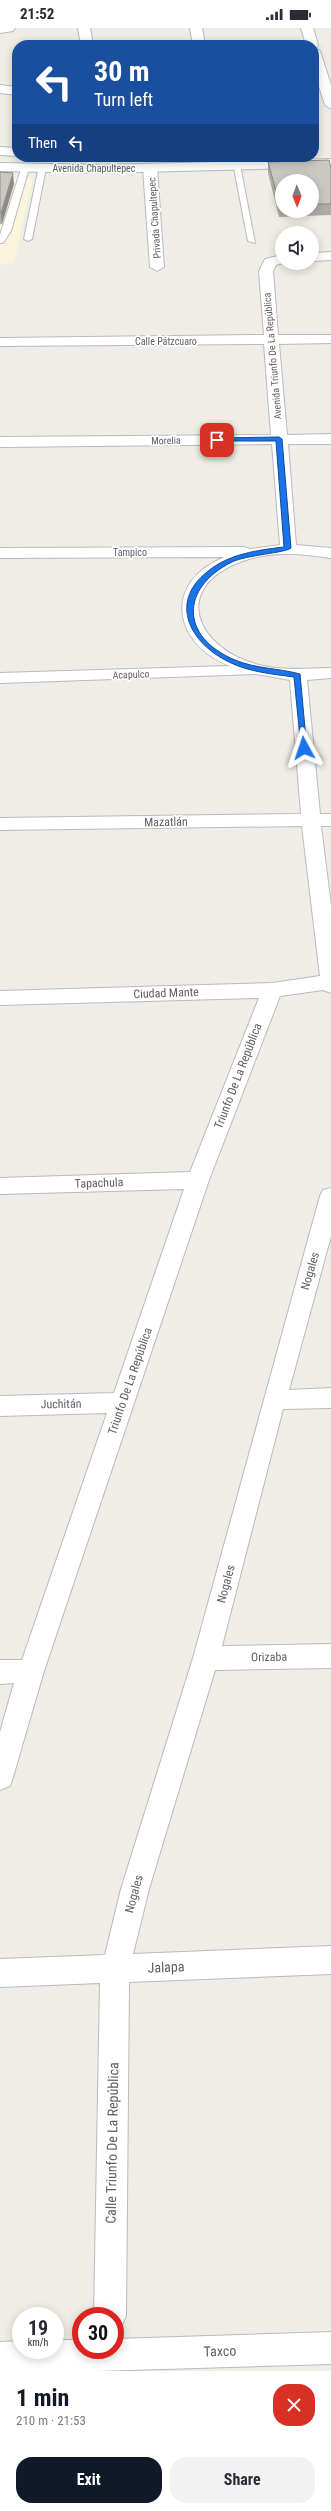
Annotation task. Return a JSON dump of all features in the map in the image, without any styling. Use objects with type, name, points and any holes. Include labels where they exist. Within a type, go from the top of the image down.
[{"type":"street","points":[[0,29],[9,28]]},
{"type":"street","points":[[84,28],[86,40]]},
{"type":"street","points":[[196,28],[198,40]]},
{"type":"street","points":[[306,28],[310,40]]},
{"type":"street","points":[[319,65],[330,97]]},
{"type":"street","points":[[0,89],[12,90]]},
{"type":"street","points":[[0,151],[12,152]]},
{"type":"street","points":[[150,168],[156,162]]},
{"type":"street","name":"Avenida Chapultepec","points":[[0,167],[42,168],[124,163],[150,168],[331,163]]},
{"type":"street","name":"Privada Chapultepec","points":[[150,168],[157,267]]},
{"type":"street","points":[[319,257],[331,256]]},
{"type":"street","name":"Avenida Triunfo De La República","points":[[275,261],[266,271],[288,548]]},
{"type":"street","name":"Calle Pátzcuaro","points":[[0,342],[331,339]]},
{"type":"street","name":"Morelia","points":[[0,442],[331,439]]},
{"type":"street","points":[[331,549],[288,548],[259,551],[231,560],[209,573],[194,590],[189,609],[194,628],[208,646],[231,661],[261,671],[298,675],[331,672]]},
{"type":"street","points":[[308,549],[331,553]]},
{"type":"street","name":"Tampico","points":[[0,553],[259,551]]},
{"type":"street","name":"Acapulco","points":[[0,678],[261,671]]},
{"type":"street","points":[[298,675],[311,821],[331,984]]},
{"type":"street","name":"Mazatlán","points":[[0,824],[331,820]]},
{"type":"street","name":"Ciudad Mante","points":[[0,998],[272,990],[331,984]]},
{"type":"street","name":"Triunfo De La República","points":[[0,1776],[32,1671],[198,1180],[272,990]]},
{"type":"street","name":"Tapachula","points":[[0,1186],[198,1180]]},
{"type":"street","name":"Nogales","points":[[114,1970],[135,1889],[206,1658],[274,1400],[326,1236],[331,1196]]},
{"type":"street","points":[[274,1400],[331,1398]]},
{"type":"street","name":"Juchitán","points":[[0,1406],[122,1403]]},
{"type":"street","name":"Orizaba","points":[[206,1658],[331,1656]]},
{"type":"street","points":[[0,1672],[32,1671]]},
{"type":"street","name":"Jalapa","points":[[0,1973],[114,1970],[331,1960]]},
{"type":"street","name":"Calle Triunfo De La República","points":[[110,2307],[114,1970]]},
{"type":"street","name":"Taxco","points":[[124,2358],[331,2348]]},
{"type":"street","name":"Taxco","points":[[0,2358],[72,2359]]},
{"type":"lane","points":[[236,165],[252,241]]},
{"type":"lane","points":[[0,241],[25,168]]},
{"type":"lane","points":[[28,239],[42,168]]},
{"type":"shaded area","points":[[0,175],[33,179],[14,263],[0,265]]},
{"type":"building","points":[[319,160],[329,160],[331,168],[331,204],[319,204],[319,174],[275,174],[275,187],[268,162],[319,162]]},
{"type":"building","points":[[0,172],[13,173],[1,213],[0,213]]},
{"type":"route","points":[[217,440],[279,439],[288,548],[259,551],[231,560],[209,573],[194,590],[189,609],[194,628],[208,646],[231,661],[261,671],[298,675],[304,748]]}]
